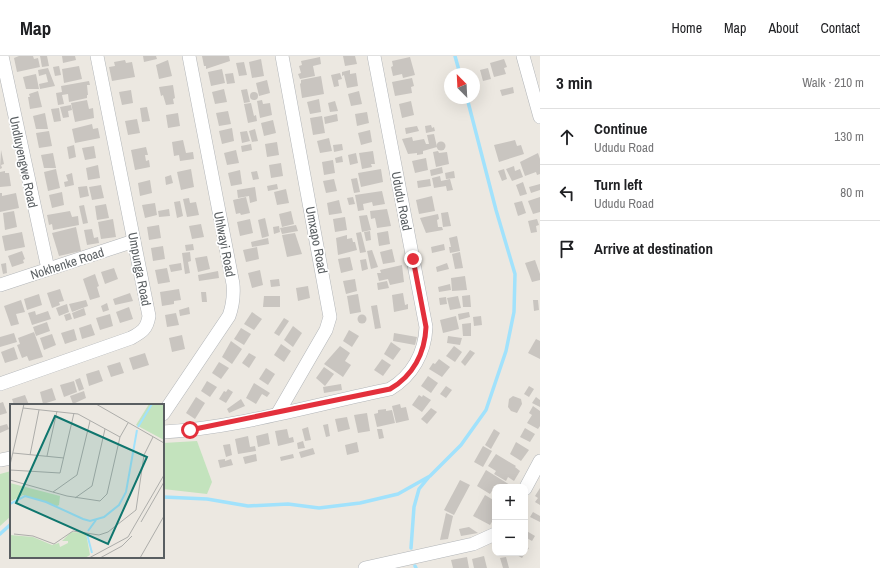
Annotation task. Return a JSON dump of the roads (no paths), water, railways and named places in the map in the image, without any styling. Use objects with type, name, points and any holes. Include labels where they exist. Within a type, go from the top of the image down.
[{"type":"street","name":"Undluyengwe Road","points":[[2,56],[48,269]]},
{"type":"street","name":"Umpunga Road","points":[[0,384],[131,338],[145,330],[149,316],[97,56]]},
{"type":"street","name":"Uhlwayi Road","points":[[164,413],[229,316],[234,297],[233,284],[189,56]]},
{"type":"street","name":"Umxapo Road","points":[[278,413],[326,330],[330,317],[282,56]]},
{"type":"street","name":"Ududu Road","points":[[164,432],[190,430],[390,389],[408,375],[425,345],[426,327],[374,56]]},
{"type":"street","points":[[523,56],[540,117]]},
{"type":"street","name":"Nokhenke Road","points":[[0,286],[134,241]]},
{"type":"street","points":[[0,460],[10,458]]},
{"type":"street","points":[[528,484],[540,461]]},
{"type":"street","points":[[365,568],[473,544],[492,535]]},
{"type":"waterway","points":[[455,56],[458,68]]},
{"type":"waterway","points":[[164,497],[207,499],[248,506],[288,504],[319,508],[360,503],[398,494],[430,476],[461,445],[486,410],[506,351],[514,312],[515,274],[496,210],[469,104]]},
{"type":"waterway","points":[[411,548],[414,507],[419,489],[428,478]]},
{"type":"waterway","points":[[0,534],[10,525]]}]
